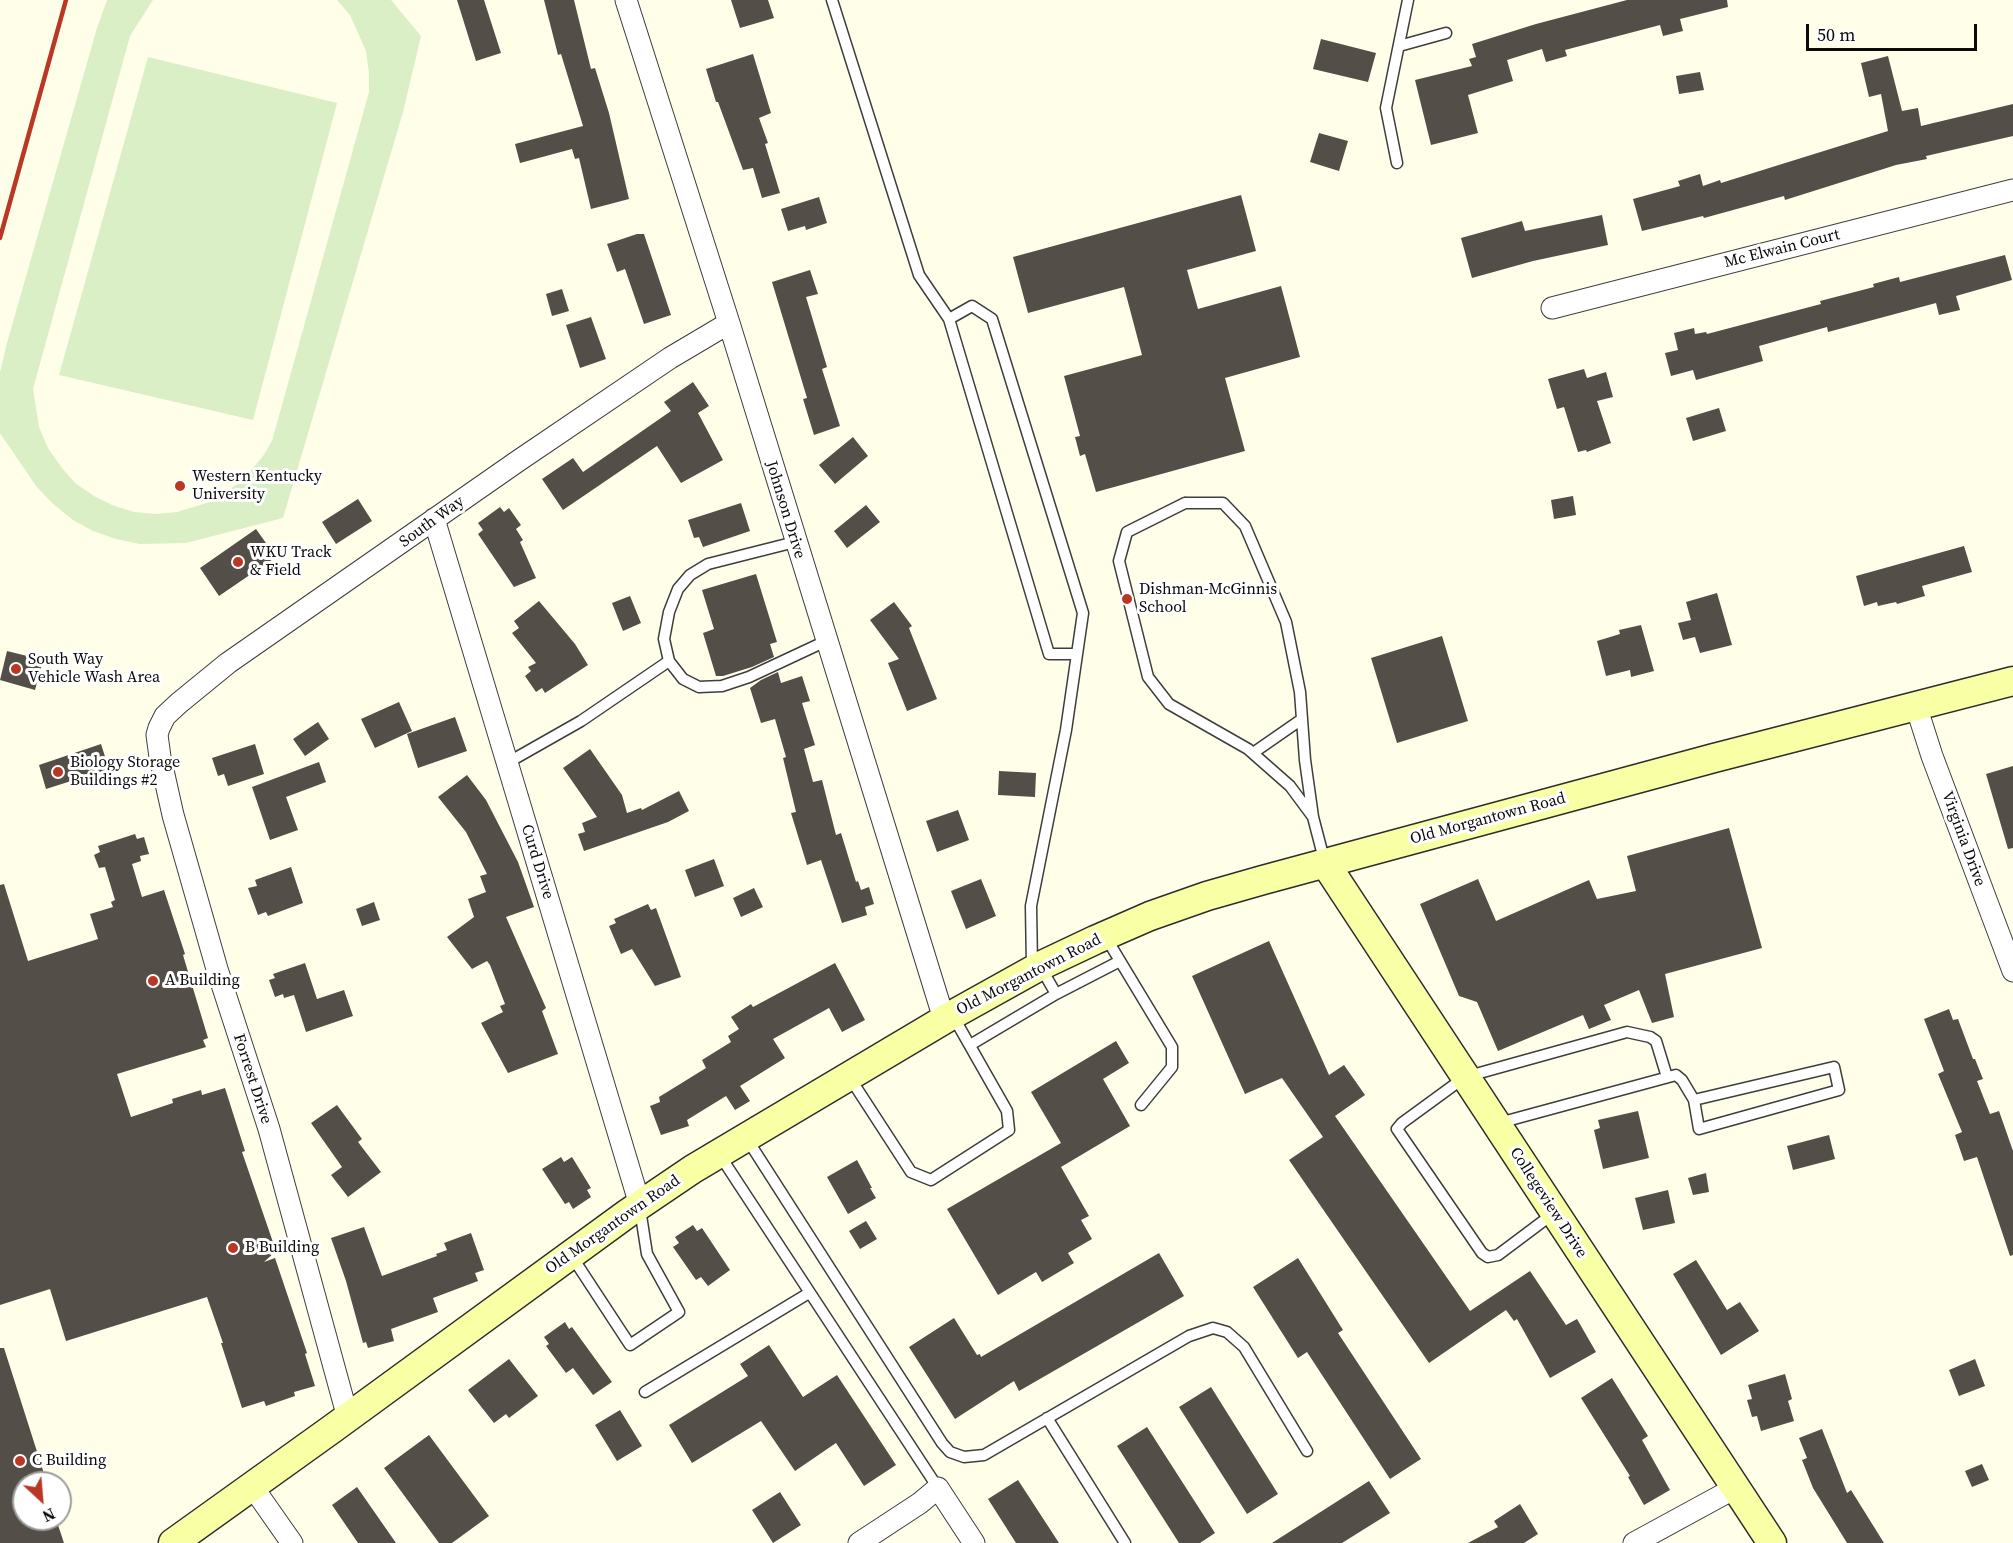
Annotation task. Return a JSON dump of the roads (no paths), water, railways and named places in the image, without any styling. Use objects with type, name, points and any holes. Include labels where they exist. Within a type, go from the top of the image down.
[{"type":"street","name":"Johnson Drive","points":[[626,0],[729,323],[826,641],[948,1017]]},
{"type":"street","name":"Mc Elwain Court","points":[[1551,308],[2013,190]]},
{"type":"street","name":"South Way","points":[[158,741],[159,728],[165,716],[209,677],[434,519],[670,358],[729,323]]},
{"type":"street","name":"Curd Drive","points":[[434,519],[640,1205]]},
{"type":"street","name":"Old Morgantown Road","points":[[173,1543],[640,1205],[745,1137],[948,1017],[1036,968],[1150,916],[1207,897],[1325,863],[2013,681]]},
{"type":"street","name":"Virginia Drive","points":[[1916,706],[1932,756],[2013,971]]},
{"type":"street","name":"Forrest Drive","points":[[158,741],[169,797],[196,898],[269,1129],[348,1418]]},
{"type":"street","name":"Collegeview Drive","points":[[1325,863],[1772,1543]]},
{"type":"street","points":[[252,1486],[292,1543]]},
{"type":"street","points":[[859,1543],[920,1503],[938,1488],[974,1543]]},
{"type":"street","points":[[1634,1543],[1736,1488]]},
{"type":"lane","points":[[832,0],[918,274],[949,319],[1049,654],[1076,654]]},
{"type":"lane","points":[[1397,163],[1386,108],[1408,0]]},
{"type":"lane","points":[[1399,46],[1446,33]]},
{"type":"lane","points":[[949,319],[972,306],[992,320],[1083,613],[1066,730],[1031,906],[1036,968],[1056,994]]},
{"type":"lane","points":[[1313,817],[1290,786],[1253,753],[1169,704],[1148,677],[1119,561],[1127,532],[1185,503],[1223,503],[1245,526],[1286,622],[1300,692],[1313,817],[1325,863]]},
{"type":"lane","points":[[795,542],[708,564],[690,575],[678,589],[669,612],[664,639],[669,661],[683,679],[699,687],[722,686],[749,677],[826,641]]},
{"type":"lane","points":[[507,763],[581,721],[669,661]]},
{"type":"lane","points":[[1253,753],[1302,719]]},
{"type":"lane","points":[[1105,936],[1172,1047],[1172,1066],[1141,1105]]},
{"type":"lane","points":[[970,1045],[1056,994],[1120,961]]},
{"type":"lane","points":[[849,1075],[911,1172],[931,1180],[1009,1130],[1007,1111],[970,1045],[948,1017]]},
{"type":"lane","points":[[1555,1213],[1498,1255],[1488,1257],[1482,1252],[1397,1129],[1466,1077],[1627,1032],[1650,1037],[1656,1041],[1667,1077]]},
{"type":"lane","points":[[1496,1124],[1676,1075],[1682,1080],[1694,1100],[1699,1128],[1839,1090],[1834,1067],[1694,1100]]},
{"type":"lane","points":[[745,1137],[950,1452],[964,1457],[984,1455],[1189,1336],[1213,1328],[1227,1332],[1244,1347],[1307,1451]]},
{"type":"lane","points":[[719,1154],[938,1488]]},
{"type":"lane","points":[[571,1255],[630,1345],[679,1312],[647,1254],[640,1205]]},
{"type":"lane","points":[[645,1392],[809,1293]]},
{"type":"lane","points":[[1047,1418],[1125,1543]]},
{"type":"railway","points":[[0,238],[66,0]]},
{"type":"place","name":"Western Kentucky University","points":[[180,486]]},
{"type":"place","name":"WKU Track & Field","points":[[238,562]]},
{"type":"place","name":"Dishman-McGinnis School","points":[[1127,599]]},
{"type":"place","name":"South Way Vehicle Wash Area","points":[[16,669]]},
{"type":"place","name":"Biology Storage Buildings #2","points":[[58,772]]},
{"type":"place","name":"A Building","points":[[153,981]]},
{"type":"place","name":"B Building","points":[[233,1248]]},
{"type":"place","name":"C Building","points":[[20,1461]]}]
